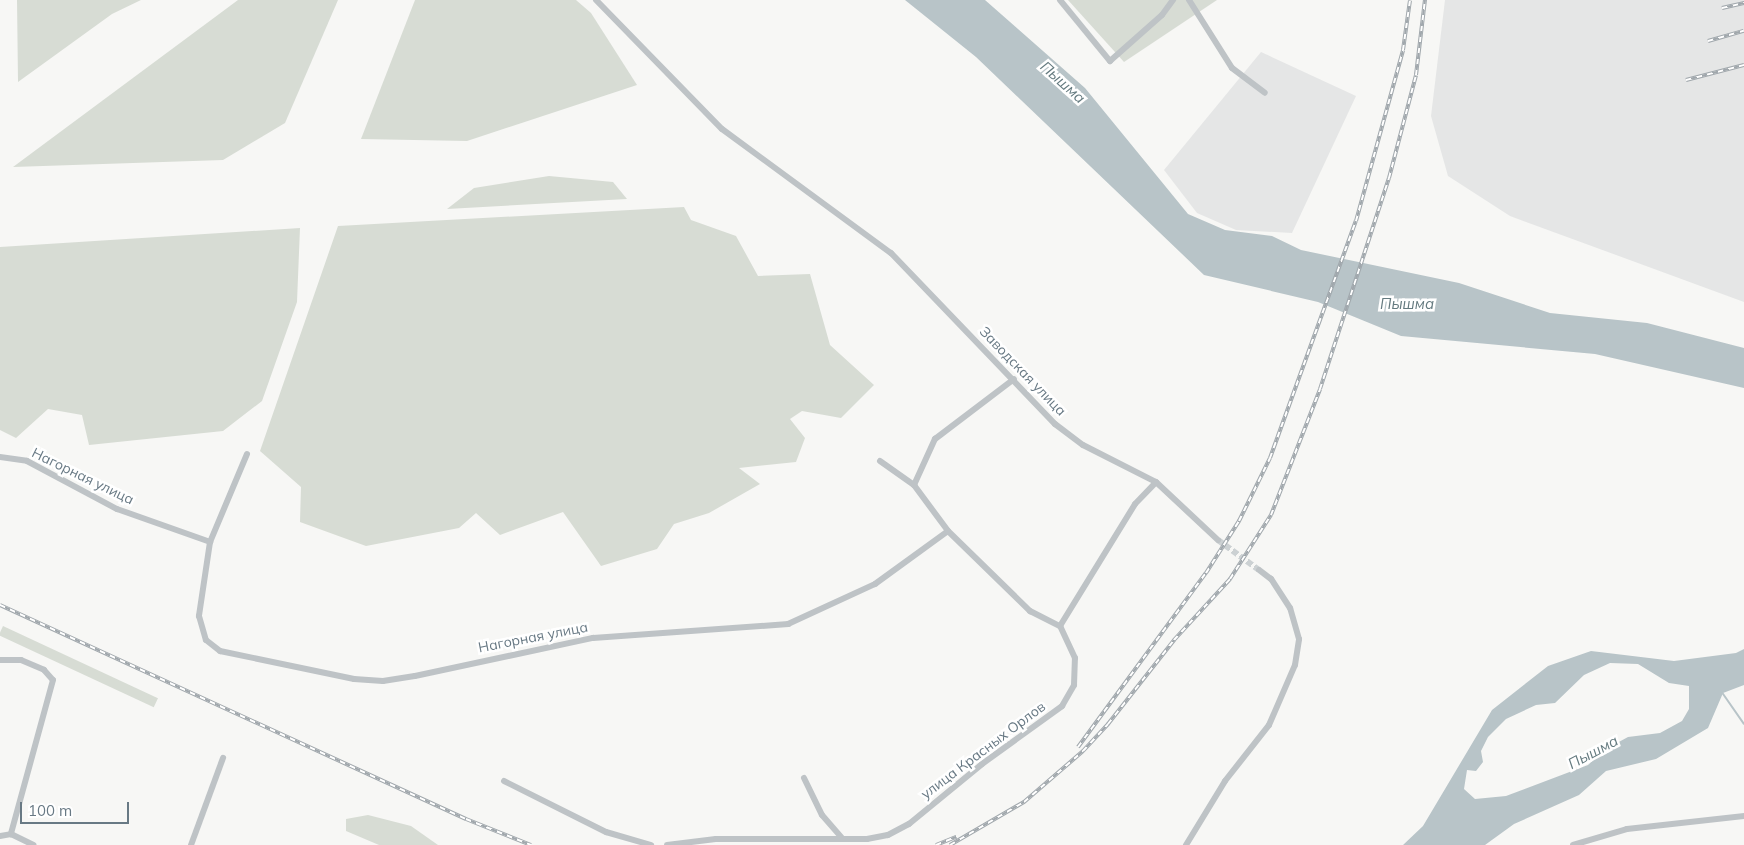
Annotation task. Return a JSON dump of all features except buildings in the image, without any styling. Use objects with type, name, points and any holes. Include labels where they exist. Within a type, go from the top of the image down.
[{"type":"street","name":"Заводская улица","points":[[596,0],[722,129],[891,253],[1014,379],[1055,424],[1083,445],[1156,482],[1218,540]]},
{"type":"street","points":[[1060,0],[1110,61],[1162,15],[1173,0]]},
{"type":"street","points":[[1190,0],[1232,68],[1265,92]]},
{"type":"street","points":[[914,485],[935,439],[1014,379]]},
{"type":"street","name":"Нагорная улица","points":[[247,454],[210,542],[199,616],[206,640],[220,651],[335,677],[383,681],[592,638],[788,624],[875,584],[948,531]]},
{"type":"street","name":"Нагорная улица","points":[[0,457],[28,461],[117,509],[210,542]]},
{"type":"street","points":[[880,461],[914,485],[948,531],[1030,611],[1060,626],[1135,504],[1156,482]]},
{"type":"street","points":[[1186,845],[1225,781],[1270,725],[1295,665],[1299,639],[1290,608],[1271,579],[1259,570]]},
{"type":"street","name":"улица Красных Орлов","points":[[667,845],[716,839],[867,839],[888,835],[909,824],[982,764],[1062,706],[1074,685],[1075,658],[1060,626]]},
{"type":"street","points":[[0,660],[21,660],[44,670],[53,680],[11,834]]},
{"type":"street","points":[[191,845],[223,758]]},
{"type":"street","points":[[804,778],[822,815],[842,838]]},
{"type":"street","points":[[504,781],[598,829],[651,845]]},
{"type":"street","points":[[1572,845],[1627,829],[1744,816]]},
{"type":"street","points":[[0,836],[11,834],[34,845]]},
{"type":"shaded area","points":[[17,0],[141,0],[112,14],[18,82]]},
{"type":"shaded area","points":[[238,0],[338,0],[285,123],[223,160],[13,167]]},
{"type":"shaded area","points":[[415,0],[576,0],[591,13],[637,85],[467,141],[361,139]]},
{"type":"shaded area","points":[[1068,0],[1217,0],[1124,62]]},
{"type":"shaded area","points":[[1445,0],[1744,0],[1744,302],[1510,216],[1448,176],[1431,116]]},
{"type":"shaded area","points":[[1261,52],[1356,96],[1292,233],[1236,230],[1197,213],[1164,170]]},
{"type":"shaded area","points":[[549,176],[613,182],[627,199],[447,209],[474,188]]},
{"type":"shaded area","points":[[684,207],[691,220],[736,236],[758,276],[810,274],[830,345],[874,385],[841,418],[802,411],[790,419],[805,438],[796,462],[739,468],[760,484],[709,513],[674,524],[657,549],[601,566],[563,512],[500,535],[476,513],[459,528],[366,546],[300,522],[301,487],[260,451],[338,226]]},
{"type":"shaded area","points":[[300,228],[297,302],[262,401],[223,431],[89,445],[82,415],[48,409],[16,438],[0,430],[0,247]]},
{"type":"shaded area","points":[[3,626],[158,698],[154,707],[0,636]]},
{"type":"shaded area","points":[[368,815],[411,826],[438,845],[379,845],[346,831],[346,819]]},
{"type":"water","name":"Пышма","points":[[905,0],[985,0],[1085,88],[1188,214],[1225,230],[1272,236],[1301,250],[1459,283],[1550,313],[1647,323],[1744,348],[1744,388],[1595,354],[1401,336],[1318,302],[1204,275],[976,57]]},
{"type":"water","name":"Пышма","points":[[1744,649],[1744,685],[1723,693],[1708,728],[1656,759],[1606,771],[1579,795],[1514,824],[1485,845],[1403,845],[1423,826],[1492,710],[1548,666],[1591,651],[1674,661],[1736,653]],"holes":[[[1610,663],[1638,664],[1669,683],[1689,686],[1689,709],[1682,721],[1660,733],[1628,737],[1604,750],[1588,765],[1506,796],[1475,799],[1464,789],[1467,770],[1476,771],[1483,762],[1481,751],[1488,737],[1506,719],[1536,705],[1555,703],[1584,675]]]},
{"type":"waterway","points":[[1721,691],[1744,724]]},
{"type":"tunnel","points":[[1218,540],[1259,570]]},
{"type":"railway","points":[[1078,747],[1206,573],[1239,521],[1270,458],[1356,221],[1403,50],[1410,0]]},
{"type":"railway","points":[[950,845],[1024,802],[1083,751],[1108,724],[1174,640],[1230,579],[1271,515],[1320,389],[1389,178],[1416,75],[1425,0]]},
{"type":"railway","points":[[1722,8],[1744,3]]},
{"type":"railway","points":[[1708,41],[1744,31]]},
{"type":"railway","points":[[1686,80],[1744,65]]},
{"type":"railway","points":[[0,605],[466,819],[531,845]]},
{"type":"railway","points":[[936,845],[956,837]]}]
